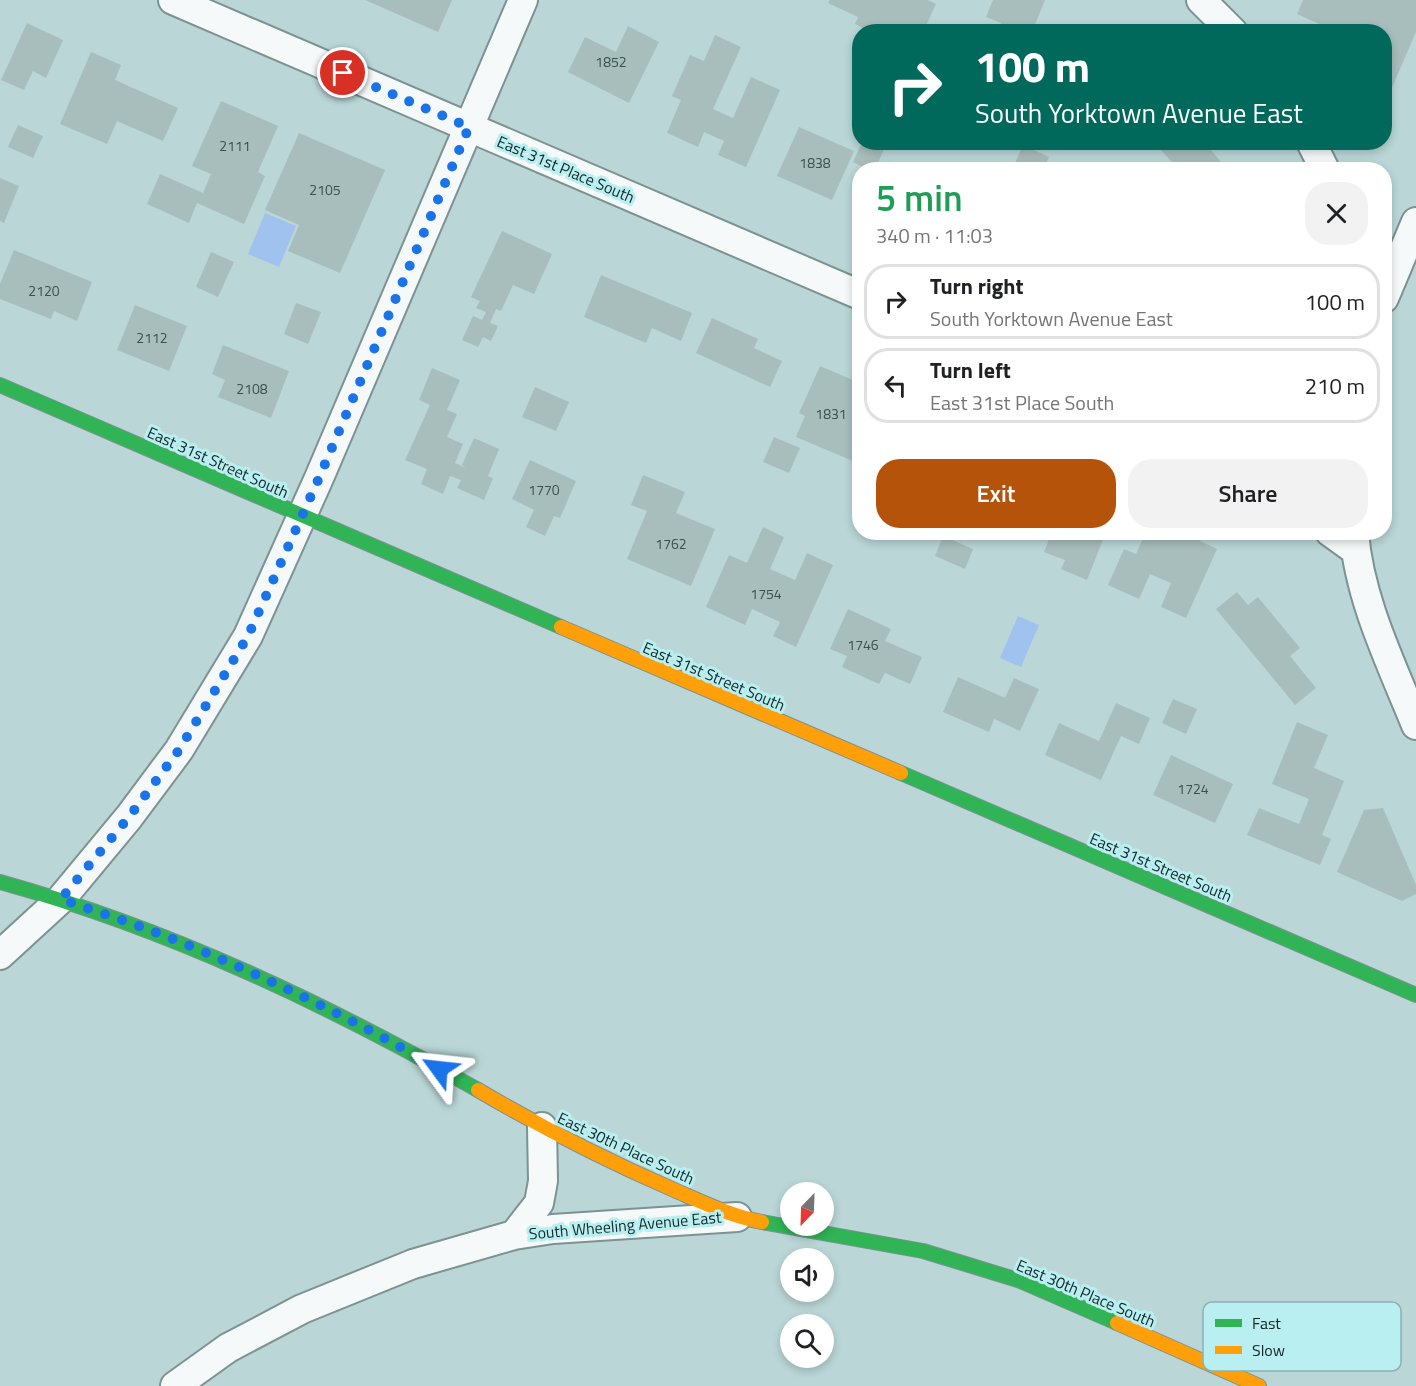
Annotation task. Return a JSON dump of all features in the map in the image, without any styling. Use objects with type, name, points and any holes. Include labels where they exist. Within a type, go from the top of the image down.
[{"type":"main road","name":"East 31st Street South","points":[[0,385],[1416,995]]},
{"type":"main road","name":"East 30th Place South","points":[[0,882],[61,899],[159,934],[285,988],[399,1045],[542,1127],[617,1165],[737,1217],[923,1251],[1018,1280],[1203,1361]]},
{"type":"main road","name":"East 30th Place South","points":[[1225,1371],[1259,1386]]},
{"type":"street","name":"East 31st Place South","points":[[173,0],[852,292]]},
{"type":"street","points":[[0,955],[61,899],[129,817],[179,750],[248,636],[302,517],[523,0]]},
{"type":"street","points":[[1201,0],[1225,24]]},
{"type":"street","points":[[1392,261],[1416,222]]},
{"type":"street","points":[[1355,541],[1374,620],[1416,724]]},
{"type":"street","name":"South Wheeling Avenue East","points":[[513,1234],[539,1203],[543,1181],[542,1127]]},
{"type":"street","name":"South Wheeling Avenue East","points":[[175,1386],[228,1348],[302,1309],[413,1264],[513,1234],[553,1229],[737,1217]]},
{"type":"water","points":[[265,213],[296,226],[279,267],[248,254]]},
{"type":"water","points":[[1018,616],[1039,625],[1021,667],[1000,658]]},
{"type":"building","points":[[365,0],[452,0],[438,32]]},
{"type":"building","points":[[830,0],[928,0],[936,4],[927,24],[855,24],[858,17],[828,3]]},
{"type":"building","points":[[993,0],[1045,0],[1035,24],[1001,24],[986,17]]},
{"type":"building","points":[[1303,0],[1416,0],[1416,32],[1392,88],[1392,24],[1319,24],[1297,14]]},
{"type":"building","points":[[27,23],[63,40],[46,78],[33,71],[24,90],[1,80]]},
{"type":"building","points":[[628,26],[659,42],[629,103],[568,72],[585,37],[616,52]]},
{"type":"building","points":[[715,35],[741,47],[713,109],[733,118],[751,77],[780,90],[746,167],[718,155],[724,141],[704,132],[698,147],[667,133],[681,100],[672,96],[690,55],[704,61]]},
{"type":"building","points":[[91,52],[121,65],[115,80],[178,108],[163,141],[117,121],[107,144],[60,124]]},
{"type":"building","points":[[221,101],[278,126],[258,172],[265,176],[244,224],[197,203],[189,223],[147,204],[160,174],[203,193],[211,174],[192,166]]},
{"type":"building","points":[[18,125],[43,136],[33,158],[8,147]]},
{"type":"building","points":[[799,127],[854,151],[832,200],[777,176]]},
{"type":"building","points":[[299,133],[385,170],[340,273],[288,251],[299,225],[265,210]]},
{"type":"building","points":[[858,150],[884,150],[878,162],[853,162]]},
{"type":"building","points":[[1021,150],[1034,150],[1049,157],[1047,162],[1016,162]]},
{"type":"building","points":[[1161,150],[1211,150],[1221,162],[1172,162]]},
{"type":"building","points":[[0,178],[19,186],[4,223],[0,221]]},
{"type":"building","points":[[502,231],[552,254],[534,294],[513,285],[501,311],[496,309],[490,323],[498,326],[491,341],[483,337],[478,347],[462,340],[473,316],[482,320],[486,312],[476,308],[480,301],[471,297]]},
{"type":"building","points":[[14,250],[92,282],[77,321],[54,311],[51,319],[0,299],[0,284]]},
{"type":"building","points":[[211,252],[234,262],[218,297],[196,287]]},
{"type":"building","points":[[601,275],[692,313],[681,341],[652,328],[646,343],[584,317]]},
{"type":"building","points":[[296,303],[321,312],[308,344],[284,334]]},
{"type":"building","points":[[135,305],[187,326],[169,371],[117,350]]},
{"type":"building","points":[[712,318],[758,339],[754,348],[782,361],[770,387],[696,353]]},
{"type":"building","points":[[223,345],[289,371],[271,418],[218,397],[225,380],[212,374]]},
{"type":"building","points":[[820,366],[852,380],[852,461],[796,437],[805,416],[799,413]]},
{"type":"building","points":[[432,368],[460,380],[447,410],[457,414],[447,437],[463,444],[455,463],[466,468],[462,465],[474,438],[499,449],[488,476],[493,478],[484,500],[457,488],[461,480],[450,476],[443,494],[421,484],[427,469],[405,460],[430,405],[419,400]]},
{"type":"building","points":[[535,387],[569,402],[556,431],[522,417]]},
{"type":"building","points":[[774,437],[800,448],[789,473],[763,462]]},
{"type":"building","points":[[530,460],[576,481],[560,518],[554,516],[545,536],[526,527],[534,510],[512,499]]},
{"type":"building","points":[[643,475],[685,492],[676,513],[715,529],[691,586],[627,559],[647,511],[631,505]]},
{"type":"building","points":[[763,527],[784,537],[770,569],[795,580],[807,553],[833,565],[796,647],[773,636],[780,622],[752,609],[745,625],[706,607],[729,555],[747,563]]},
{"type":"building","points":[[941,540],[952,540],[973,549],[965,569],[935,556]]},
{"type":"building","points":[[1049,540],[1103,540],[1087,580],[1061,569],[1065,560],[1044,552]]},
{"type":"building","points":[[1142,540],[1198,540],[1217,549],[1186,618],[1161,607],[1171,583],[1150,574],[1139,599],[1108,585],[1124,549],[1136,554]]},
{"type":"building","points":[[1237,592],[1248,605],[1258,597],[1300,648],[1290,656],[1316,688],[1295,705],[1216,609]]},
{"type":"building","points":[[848,609],[891,629],[885,641],[922,657],[910,684],[885,673],[879,684],[842,667],[847,656],[830,649]]},
{"type":"building","points":[[958,677],[1005,698],[1014,678],[1039,689],[1020,731],[994,719],[989,732],[943,712]]},
{"type":"building","points":[[1173,699],[1197,709],[1186,734],[1162,723]]},
{"type":"building","points":[[1116,703],[1150,718],[1139,744],[1121,736],[1101,780],[1045,755],[1059,723],[1099,741]]},
{"type":"building","points":[[1297,722],[1328,735],[1314,768],[1344,781],[1322,835],[1331,839],[1320,865],[1247,835],[1259,808],[1299,824],[1309,799],[1272,784]]},
{"type":"building","points":[[1171,755],[1233,784],[1215,823],[1153,795]]},
{"type":"building","points":[[1383,808],[1416,885],[1416,894],[1402,901],[1337,872],[1364,810]]},
{"type":"traffic: fast","points":[[0,385],[561,627]]},
{"type":"traffic: fast","points":[[901,773],[1416,995]]},
{"type":"traffic: fast","points":[[0,882],[125,922],[246,971],[363,1028],[478,1090]]},
{"type":"traffic: fast","points":[[762,1222],[923,1251],[1018,1280],[1117,1323]]},
{"type":"traffic: slow","points":[[561,627],[901,773]]},
{"type":"traffic: slow","points":[[478,1090],[549,1130],[622,1166],[716,1208],[762,1222]]},
{"type":"traffic: slow","points":[[1117,1323],[1203,1361]]},
{"type":"traffic: slow","points":[[1225,1371],[1259,1386]]},
{"type":"route","points":[[343,73],[469,127],[319,478],[248,636],[179,750],[129,817],[61,899],[159,934],[285,988],[399,1045],[439,1069]]}]
